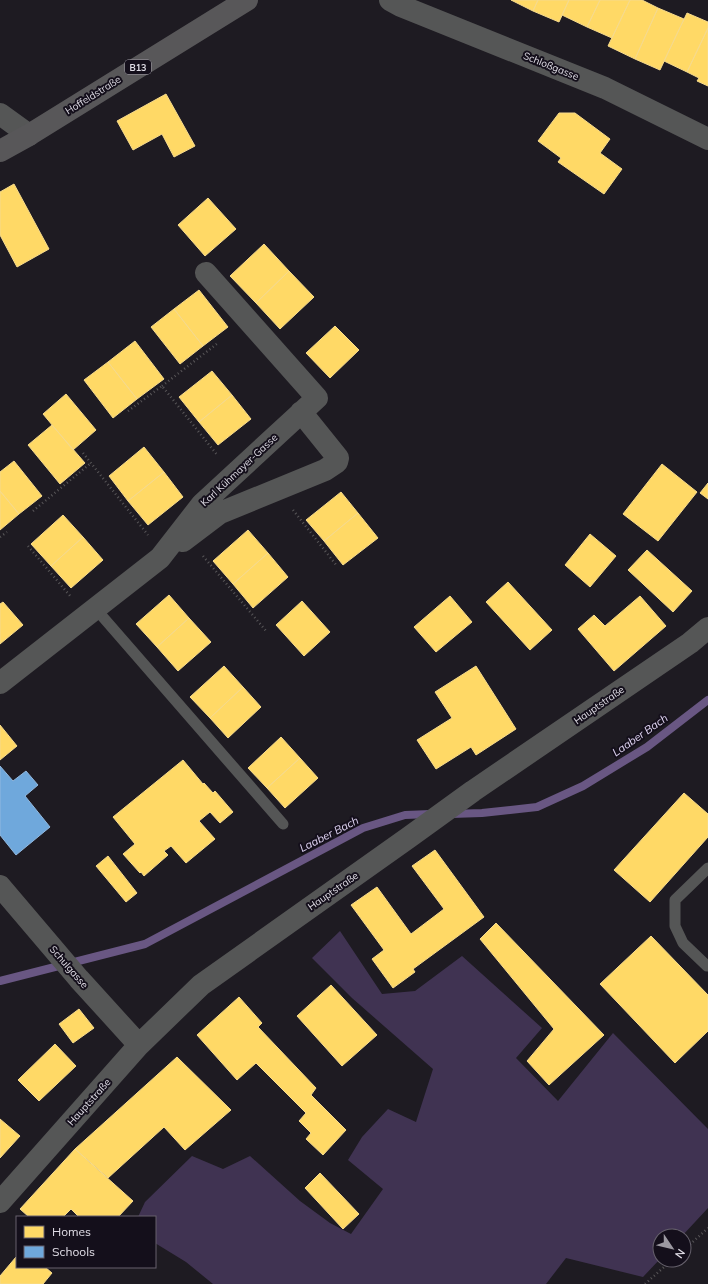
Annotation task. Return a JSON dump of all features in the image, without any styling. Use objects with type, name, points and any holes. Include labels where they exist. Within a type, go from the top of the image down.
[{"type":"main road","name":"Hoffeldstraße","points":[[0,151],[29,135],[247,0]]},
{"type":"street","name":"Schloßgasse","points":[[390,0],[401,6],[605,88],[708,139]]},
{"type":"street","points":[[0,114],[29,135]]},
{"type":"street","name":"Karl Kühmayer-Gasse","points":[[0,683],[161,556],[202,504],[317,398],[206,273]]},
{"type":"street","points":[[161,556],[220,513],[325,470],[337,462],[338,458],[301,412]]},
{"type":"street","name":"Hauptstraße","points":[[0,1202],[139,1045],[201,985],[473,791],[690,643],[708,628]]},
{"type":"street","name":"Schulgasse","points":[[0,886],[58,955],[139,1045]]},
{"type":"lane","points":[[91,612],[283,824]]},
{"type":"lane","points":[[707,966],[683,943],[675,926],[675,900],[708,868]]},
{"type":"path","points":[[128,411],[218,343]]},
{"type":"path","points":[[162,386],[233,475]]},
{"type":"path","points":[[83,453],[161,556]]},
{"type":"path","points":[[33,511],[91,463]]},
{"type":"path","points":[[277,490],[337,566]]},
{"type":"path","points":[[0,537],[7,532]]},
{"type":"path","points":[[188,537],[267,632]]},
{"type":"path","points":[[28,546],[91,612]]},
{"type":"path","points":[[692,1243],[708,1228]]},
{"type":"path","points":[[645,1284],[663,1268]]},
{"type":"shaded area","points":[[340,931],[382,994],[415,991],[462,956],[542,1028],[516,1058],[558,1101],[613,1033],[708,1129],[708,1208],[689,1228],[652,1228],[652,1267],[643,1277],[566,1258],[546,1284],[213,1284],[186,1262],[156,1244],[156,1216],[138,1216],[145,1202],[192,1156],[223,1169],[250,1156],[300,1201],[330,1223],[351,1234],[383,1189],[348,1160],[362,1137],[388,1109],[416,1122],[433,1069],[352,998],[312,958]]},
{"type":"building: Homes","points":[[511,0],[538,0],[533,11]]},
{"type":"building: Homes","points":[[538,0],[569,0],[559,22],[533,11]]},
{"type":"building: Homes","points":[[569,0],[600,0],[587,27],[562,15]]},
{"type":"building: Homes","points":[[600,0],[630,0],[612,38],[587,27]]},
{"type":"building: Homes","points":[[630,0],[642,0],[658,8],[635,59],[608,46]]},
{"type":"building: Homes","points":[[658,8],[684,19],[660,70],[635,59]]},
{"type":"building: Homes","points":[[687,13],[708,22],[708,28],[687,72],[664,61]]},
{"type":"building: Homes","points":[[708,28],[708,86],[697,81],[699,78],[687,72]]},
{"type":"building: Homes","points":[[166,94],[195,146],[174,157],[162,134],[133,150],[117,121]]},
{"type":"building: Homes","points":[[559,113],[575,113],[610,139],[600,153],[622,169],[604,194],[558,162],[561,158],[538,141]]},
{"type":"building: Homes","points":[[14,184],[49,249],[17,267],[0,235],[0,192]]},
{"type":"building: Homes","points":[[208,198],[236,229],[205,256],[178,225]]},
{"type":"building: Homes","points":[[264,244],[289,271],[256,303],[230,276]]},
{"type":"building: Homes","points":[[289,271],[314,297],[280,329],[256,303]]},
{"type":"building: Homes","points":[[199,290],[228,327],[203,346],[174,309]]},
{"type":"building: Homes","points":[[174,309],[203,346],[180,364],[151,327]]},
{"type":"building: Homes","points":[[335,326],[359,350],[330,378],[306,353]]},
{"type":"building: Homes","points":[[135,341],[164,379],[137,399],[108,362]]},
{"type":"building: Homes","points":[[108,362],[137,399],[113,418],[84,380]]},
{"type":"building: Homes","points":[[212,371],[232,395],[199,422],[179,397]]},
{"type":"building: Homes","points":[[66,394],[96,430],[73,450],[43,414]]},
{"type":"building: Homes","points":[[232,395],[251,419],[218,445],[199,422]]},
{"type":"building: Homes","points":[[52,425],[85,463],[60,484],[28,445]]},
{"type":"building: Homes","points":[[144,447],[164,472],[128,501],[109,476]]},
{"type":"building: Homes","points":[[14,461],[42,496],[19,514],[0,491],[0,472]]},
{"type":"building: Homes","points":[[662,464],[697,492],[658,541],[623,514]]},
{"type":"building: Homes","points":[[164,472],[183,497],[148,525],[128,501]]},
{"type":"building: Homes","points":[[708,483],[708,499],[700,493]]},
{"type":"building: Homes","points":[[0,491],[19,514],[0,530]]},
{"type":"building: Homes","points":[[341,492],[358,513],[324,541],[306,520]]},
{"type":"building: Homes","points":[[358,513],[378,538],[343,565],[324,541]]},
{"type":"building: Homes","points":[[63,515],[83,537],[51,566],[31,544]]},
{"type":"building: Homes","points":[[248,530],[268,553],[233,584],[213,561]]},
{"type":"building: Homes","points":[[590,534],[616,556],[590,587],[565,565]]},
{"type":"building: Homes","points":[[83,537],[103,560],[71,588],[51,566]]},
{"type":"building: Homes","points":[[647,550],[692,591],[673,612],[628,570]]},
{"type":"building: Homes","points":[[268,553],[288,577],[253,608],[233,584]]},
{"type":"building: Homes","points":[[508,582],[552,630],[530,650],[486,602]]},
{"type":"building: Homes","points":[[169,595],[189,618],[157,647],[136,624]]},
{"type":"building: Homes","points":[[450,596],[472,622],[436,652],[414,627]]},
{"type":"building: Homes","points":[[640,596],[666,626],[614,671],[578,629],[594,615],[605,626]]},
{"type":"building: Homes","points":[[302,601],[330,632],[304,656],[276,625]]},
{"type":"building: Homes","points":[[3,602],[23,625],[0,644],[0,604]]},
{"type":"building: Homes","points":[[189,618],[211,642],[178,671],[157,647]]},
{"type":"building: Homes","points":[[224,666],[243,687],[210,718],[190,697]]},
{"type":"building: Homes","points":[[476,666],[516,729],[476,755],[471,747],[436,769],[417,740],[452,718],[435,692]]},
{"type":"building: Homes","points":[[243,687],[261,707],[228,738],[210,718]]},
{"type":"building: Homes","points":[[0,725],[17,746],[0,760]]},
{"type":"building: Homes","points":[[281,737],[300,758],[267,788],[248,768]]},
{"type":"building: Homes","points":[[300,758],[318,778],[285,808],[267,788]]},
{"type":"building: Homes","points":[[183,760],[203,784],[204,783],[213,793],[215,791],[233,812],[220,823],[210,812],[199,821],[215,839],[186,863],[171,846],[164,851],[168,855],[144,876],[123,854],[135,844],[113,817]]},
{"type":"building: Homes","points":[[684,793],[708,814],[708,837],[650,902],[614,870]]},
{"type":"building: Homes","points":[[435,850],[484,917],[413,969],[415,972],[393,988],[372,959],[384,950],[351,905],[377,887],[411,934],[444,909],[412,866]]},
{"type":"building: Homes","points":[[108,856],[137,893],[126,902],[96,866]]},
{"type":"building: Homes","points":[[496,923],[604,1035],[549,1085],[527,1061],[554,1029],[480,939]]},
{"type":"building: Homes","points":[[651,936],[708,995],[708,1031],[675,1063],[600,984]]},
{"type":"building: Homes","points":[[331,985],[377,1035],[342,1066],[297,1016]]},
{"type":"building: Homes","points":[[239,997],[262,1023],[258,1027],[316,1088],[311,1095],[346,1130],[323,1155],[306,1139],[311,1133],[299,1121],[306,1113],[256,1063],[237,1080],[197,1035]]},
{"type":"building: Homes","points":[[79,1009],[94,1028],[73,1043],[59,1024]]},
{"type":"building: Homes","points":[[55,1044],[76,1066],[39,1101],[18,1080]]},
{"type":"building: Homes","points":[[177,1057],[231,1110],[185,1150],[164,1127],[108,1178],[75,1149]]},
{"type":"building: Homes","points":[[0,1119],[20,1136],[0,1158]]},
{"type":"building: Homes","points":[[75,1149],[133,1201],[119,1216],[78,1216],[71,1209],[64,1216],[28,1216],[20,1209]]},
{"type":"building: Homes","points":[[320,1173],[359,1214],[343,1229],[305,1188]]},
{"type":"building: Homes","points":[[16,1257],[16,1268],[46,1268],[52,1273],[43,1284],[0,1284],[0,1276]]},
{"type":"building: Schools","points":[[0,766],[13,781],[26,771],[38,785],[25,796],[50,827],[16,855],[0,835]]},
{"type":"waterway","name":"Laaber Bach","points":[[451,814],[482,813],[537,807],[583,786],[647,747],[708,700]]},
{"type":"waterway","name":"Laaber Bach","points":[[0,981],[145,944],[363,828],[405,815],[431,814]]}]
